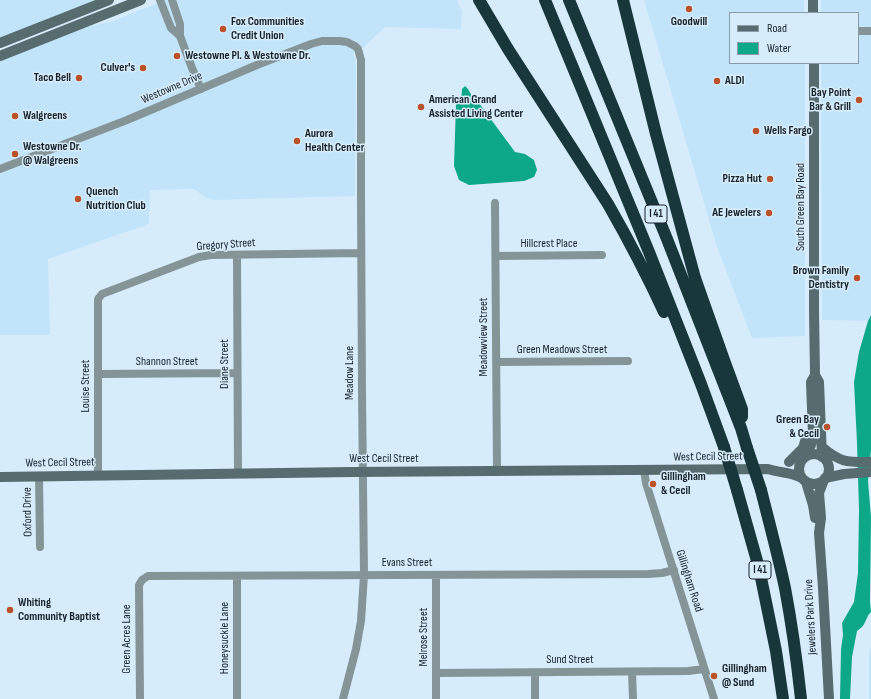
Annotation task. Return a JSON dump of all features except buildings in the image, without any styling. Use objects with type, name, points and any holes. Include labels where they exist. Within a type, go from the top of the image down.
[{"type":"highway","points":[[479,0],[508,49],[608,204],[655,292],[679,348],[689,355]]},
{"type":"highway","name":"I 41","points":[[545,0],[649,252],[724,447],[759,568],[776,651],[783,699]]},
{"type":"highway","name":"I 41","points":[[569,0],[667,239],[741,428],[761,490],[785,587],[794,641],[801,699]]},
{"type":"highway","points":[[623,0],[656,134],[695,278],[742,409],[741,428]]},
{"type":"main road","points":[[0,43],[109,0]]},
{"type":"main road","points":[[0,56],[141,0]]},
{"type":"main road","points":[[813,0],[814,12]]},
{"type":"main road","name":"South Green Bay Road","points":[[803,459],[811,445],[813,435],[814,64]]},
{"type":"main road","points":[[789,462],[799,452],[806,441],[808,396],[813,379]]},
{"type":"main road","name":"South Green Bay Road","points":[[813,379],[819,382],[823,454]]},
{"type":"main road","points":[[871,462],[855,467],[844,474],[824,479],[815,484],[810,484],[804,480],[799,470],[803,459],[814,454],[823,454],[842,467],[855,467],[871,467]]},
{"type":"main road","points":[[823,454],[829,468],[824,479]]},
{"type":"main road","name":"West Cecil Street","points":[[768,469],[776,465],[803,459]]},
{"type":"main road","points":[[855,467],[871,472]]},
{"type":"main road","name":"West Cecil Street","points":[[0,477],[362,472],[768,469],[776,472],[795,474],[804,480]]},
{"type":"main road","name":"Jewelers Park Drive","points":[[824,479],[819,493],[821,518],[819,533],[829,699]]},
{"type":"main road","name":"Jewelers Park Drive","points":[[804,480],[811,497],[819,533]]},
{"type":"street","points":[[160,0],[171,28],[180,36]]},
{"type":"street","points":[[172,0],[180,24],[180,36],[200,88]]},
{"type":"street","points":[[859,31],[871,31]]},
{"type":"street","name":"Westowne Drive","points":[[0,169],[127,120],[200,88],[304,47],[322,41],[347,42],[355,46]]},
{"type":"street","name":"Meadow Lane","points":[[343,699],[356,648],[361,620],[364,575],[362,472],[361,60],[358,49],[355,46]]},
{"type":"street","name":"Meadowview Street","points":[[495,203],[497,471]]},
{"type":"street","name":"Gregory Street","points":[[100,296],[194,258],[206,256],[361,253]]},
{"type":"street","name":"Diane Street","points":[[237,255],[238,474]]},
{"type":"street","name":"Hillcrest Place","points":[[496,256],[602,255]]},
{"type":"street","name":"Louise Street","points":[[98,476],[98,303],[100,296]]},
{"type":"street","name":"Green Meadows Street","points":[[496,362],[628,362]]},
{"type":"street","name":"Shannon Street","points":[[98,374],[237,373]]},
{"type":"street","name":"Gillingham Road","points":[[644,470],[648,490],[714,699]]},
{"type":"street","name":"Oxford Drive","points":[[40,476],[40,547]]},
{"type":"street","name":"Evans Street","points":[[142,580],[148,576],[655,574],[674,570]]},
{"type":"street","name":"Melrose Street","points":[[436,575],[436,699]]},
{"type":"street","name":"Honeysuckle Lane","points":[[237,576],[237,699]]},
{"type":"street","name":"Green Acres Lane","points":[[140,699],[139,588],[142,580]]},
{"type":"street","name":"Sund Street","points":[[436,673],[688,672],[704,669]]},
{"type":"street","points":[[535,672],[535,699]]},
{"type":"street","points":[[632,672],[633,699]]},
{"type":"shaded area","points":[[0,0],[99,0],[0,39]]},
{"type":"shaded area","points":[[165,0],[457,0],[462,11],[461,29],[385,27],[364,47],[353,53],[356,65],[355,196],[215,200],[206,198],[194,189],[150,190],[149,224],[48,259],[50,335],[0,335],[0,60],[79,29],[113,21]]},
{"type":"shaded area","points":[[644,0],[804,0],[804,12],[729,12],[729,64],[805,64],[805,336],[752,338],[717,247]]},
{"type":"shaded area","points":[[821,0],[871,0],[871,315],[868,321],[822,320],[821,64],[859,64],[859,12],[821,12]]},
{"type":"shaded area","points":[[871,645],[871,699],[869,699],[869,655]]},
{"type":"water","points":[[465,86],[515,152],[525,154],[534,160],[537,170],[534,177],[524,181],[469,185],[459,180],[454,166],[456,104],[461,102],[462,89]]},
{"type":"water","points":[[871,315],[871,450],[868,481],[871,517],[871,612],[863,626],[857,631],[852,657],[850,699],[840,699],[841,649],[843,635],[842,623],[854,602],[858,573],[859,510],[854,382],[859,352]]},
{"type":"place","name":"Goodwill","points":[[689,9]]},
{"type":"place","name":"Fox Communities Credit Union","points":[[223,29]]},
{"type":"place","name":"Westowne Pl. & Westowne Dr.","points":[[177,56]]},
{"type":"place","name":"Culver's","points":[[143,68]]},
{"type":"place","name":"Taco Bell","points":[[79,78]]},
{"type":"place","name":"ALDI","points":[[717,81]]},
{"type":"place","name":"Bay Point Bar & Grill","points":[[859,100]]},
{"type":"place","name":"American Grand Assisted Living Center","points":[[421,107]]},
{"type":"place","name":"Walgreens","points":[[15,116]]},
{"type":"place","name":"Wells Fargo","points":[[756,131]]},
{"type":"place","name":"Aurora Health Center","points":[[297,141]]},
{"type":"place","name":"Westowne Dr. @ Walgreens","points":[[15,154]]},
{"type":"place","name":"Pizza Hut","points":[[770,179]]},
{"type":"place","name":"Quench Nutrition Club","points":[[78,199]]},
{"type":"place","name":"AE Jewelers","points":[[769,213]]},
{"type":"place","name":"Brown Family Dentistry","points":[[857,278]]},
{"type":"place","name":"Green Bay & Cecil","points":[[827,427]]},
{"type":"place","name":"Gillingham & Cecil","points":[[653,484]]},
{"type":"place","name":"Whiting Community Baptist","points":[[10,610]]},
{"type":"place","name":"Gillingham @ Sund","points":[[714,676]]}]
